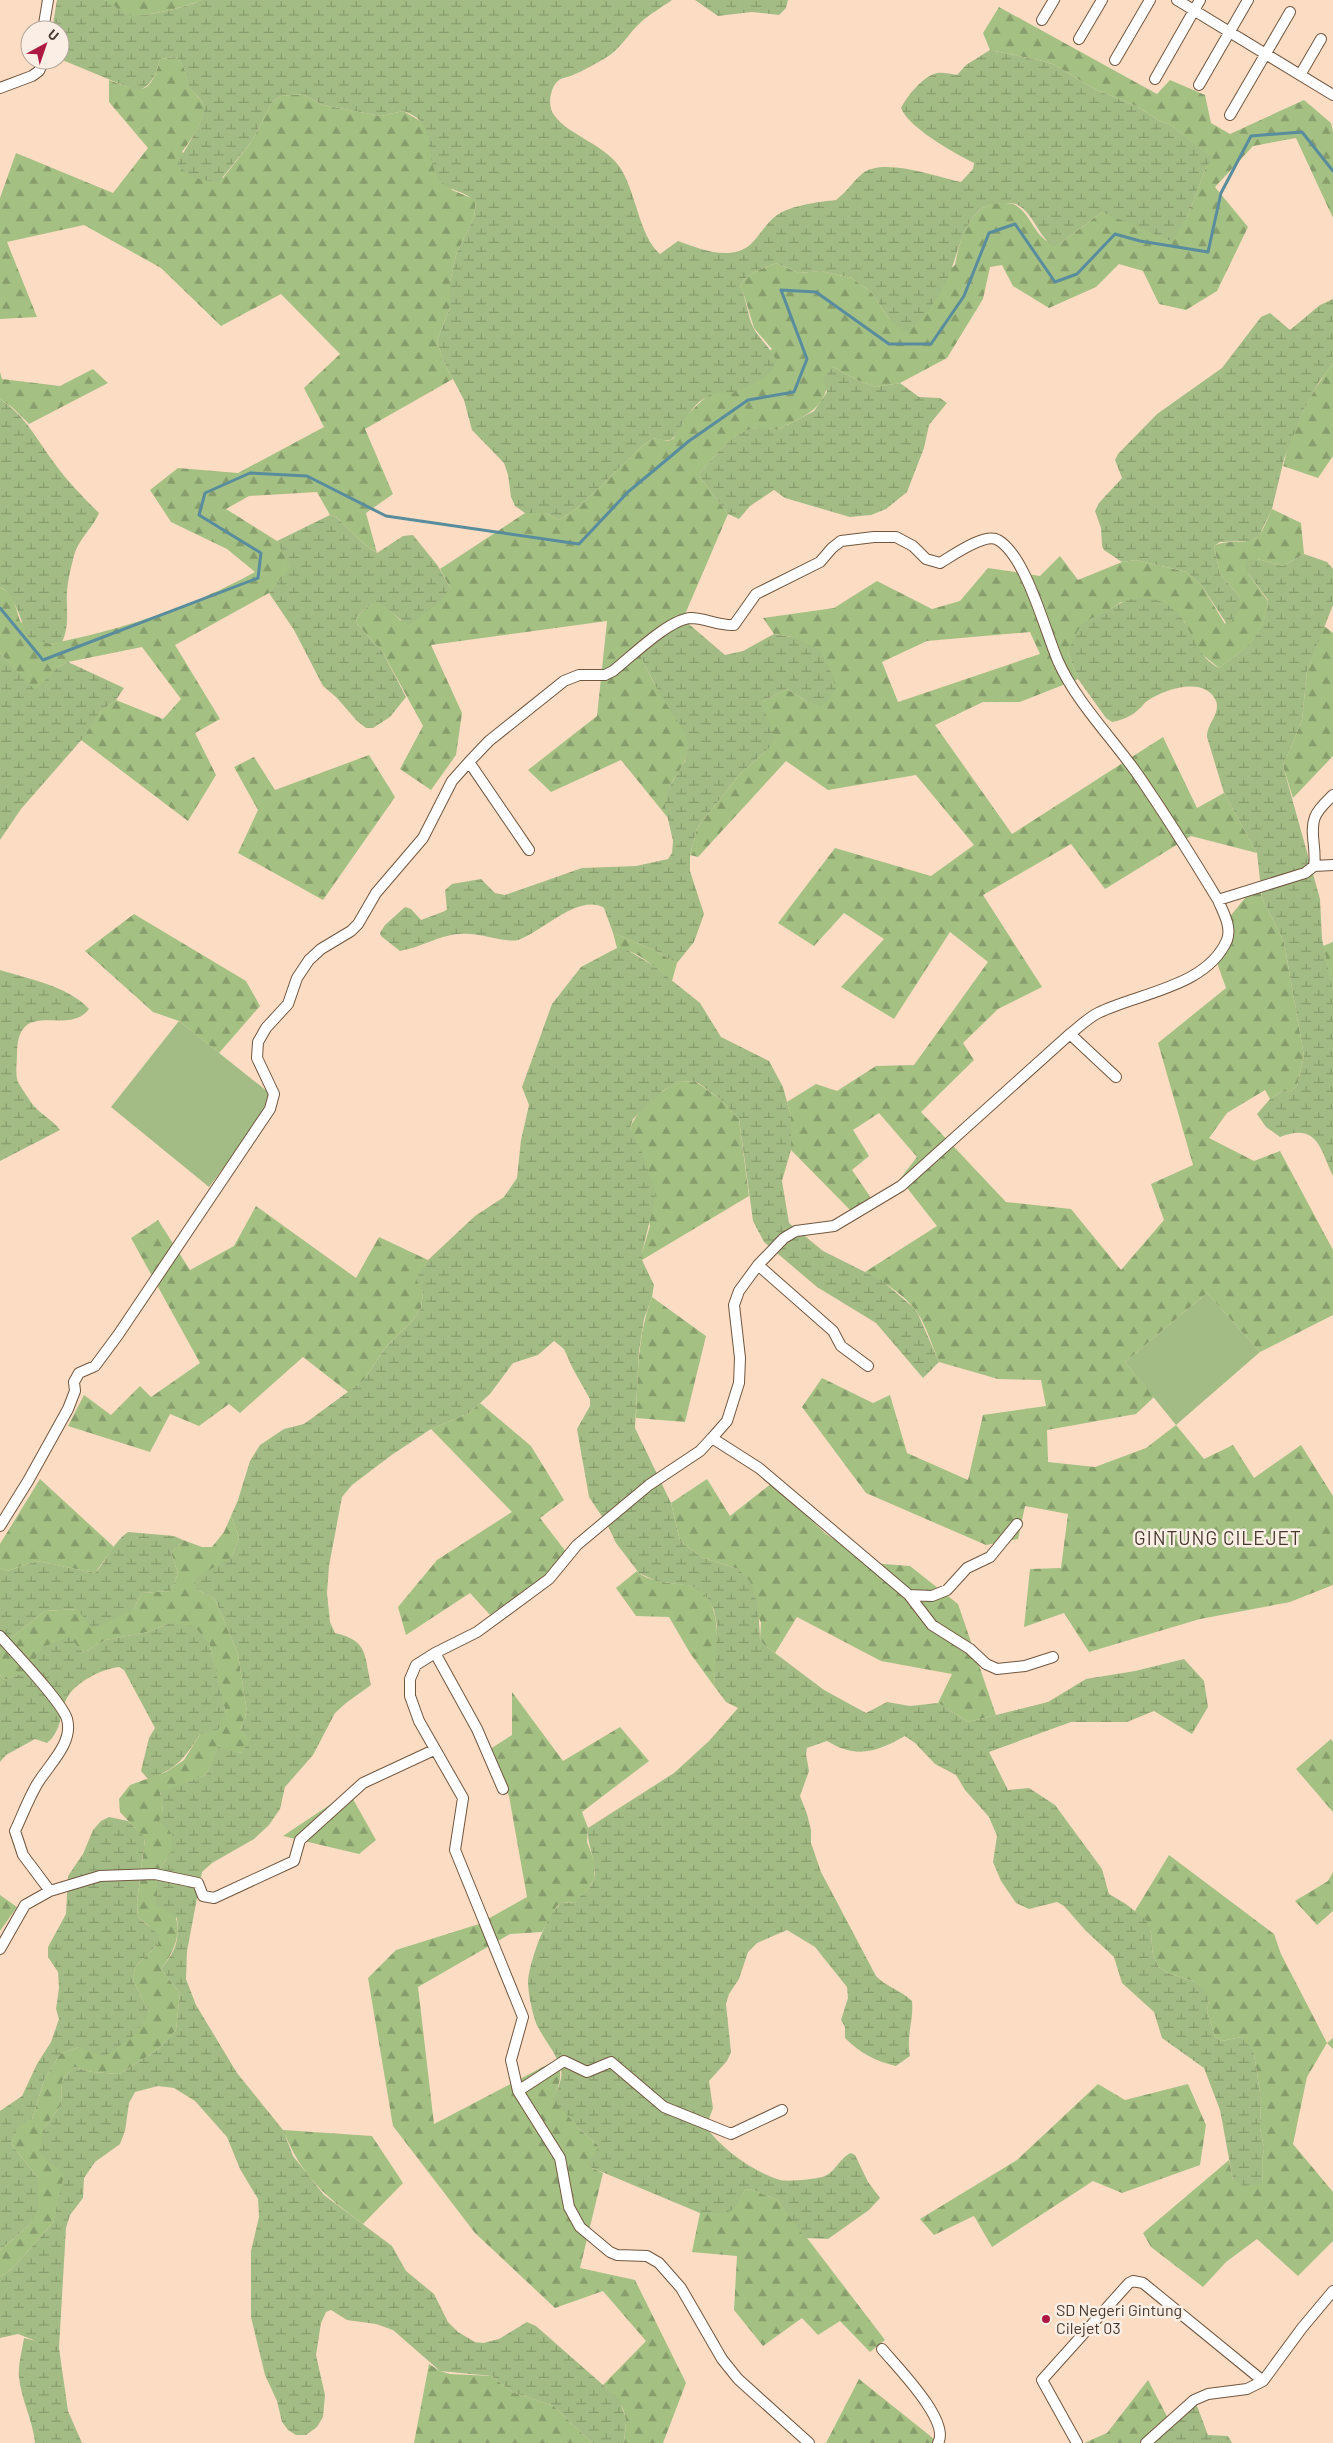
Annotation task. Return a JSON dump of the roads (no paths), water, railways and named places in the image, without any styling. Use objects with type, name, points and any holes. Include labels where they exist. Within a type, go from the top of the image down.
[{"type":"street","points":[[45,20],[48,0]]},
{"type":"street","points":[[1042,20],[1054,0]]},
{"type":"street","points":[[1079,39],[1102,0]]},
{"type":"street","points":[[1115,60],[1150,0]]},
{"type":"street","points":[[1177,0],[1333,95]]},
{"type":"street","points":[[1155,79],[1200,0]]},
{"type":"street","points":[[1199,85],[1248,0]]},
{"type":"street","points":[[1230,115],[1290,12]]},
{"type":"street","points":[[1300,75],[1321,39]]},
{"type":"street","points":[[0,88],[39,70]]},
{"type":"street","points":[[0,1526],[28,1481],[68,1408],[75,1391],[74,1382],[78,1373],[95,1366],[118,1335],[270,1109],[274,1094],[257,1058],[258,1042],[266,1028],[288,1004],[297,978],[309,960],[321,949],[351,931],[358,924],[376,893],[424,838],[452,781],[489,741],[564,682],[579,675],[605,675],[614,671],[672,624],[692,618],[723,625],[734,625],[756,594],[820,562],[841,541],[874,537],[896,537],[912,546],[926,559],[940,562],[981,540],[992,538],[999,540],[1018,563],[1039,607],[1067,680],[1136,773],[1180,838],[1218,900],[1228,924],[1227,939],[1209,965],[1158,992],[1098,1013],[1070,1034],[901,1186],[834,1226],[796,1231],[784,1238],[758,1265],[739,1291],[734,1305],[740,1358],[739,1383],[727,1420],[712,1438],[700,1451],[649,1485],[577,1545],[549,1579],[477,1632],[435,1653],[416,1665],[410,1679],[410,1696],[419,1721],[463,1798],[455,1850],[523,2017],[511,2060],[518,2091],[560,2158],[569,2207],[580,2227],[610,2252],[618,2255],[647,2256],[659,2262],[681,2288],[722,2359],[738,2379],[809,2443]]},
{"type":"street","points":[[469,762],[529,850]]},
{"type":"street","points":[[1314,866],[1316,858],[1312,829],[1315,815],[1333,795]]},
{"type":"street","points":[[1218,900],[1305,873],[1314,866],[1333,865]]},
{"type":"street","points":[[1070,1034],[1116,1077]]},
{"type":"street","points":[[758,1265],[833,1331],[840,1346],[868,1366]]},
{"type":"street","points":[[712,1438],[759,1468],[909,1595],[932,1625],[997,1669],[1025,1666],[1054,1657]]},
{"type":"street","points":[[909,1595],[932,1596],[947,1590],[967,1568],[990,1557],[1017,1524]]},
{"type":"street","points":[[0,1636],[51,1695],[67,1720],[68,1729],[62,1748],[36,1786],[15,1831],[23,1855],[50,1891]]},
{"type":"street","points":[[435,1653],[477,1729],[503,1789]]},
{"type":"street","points":[[0,1949],[25,1905],[50,1891],[100,1876],[155,1874],[198,1883],[203,1896],[214,1898],[294,1862],[300,1840],[363,1783],[434,1750]]},
{"type":"street","points":[[518,2091],[564,2061],[587,2072],[611,2062],[664,2107],[732,2134],[782,2110]]},
{"type":"street","points":[[1077,2443],[1042,2380],[1129,2283],[1134,2281],[1143,2283],[1263,2381]]},
{"type":"street","points":[[1146,2443],[1194,2400],[1208,2394],[1247,2389],[1263,2381],[1302,2328],[1333,2291]]},
{"type":"street","points":[[882,2350],[931,2408],[940,2433],[938,2443]]},
{"type":"waterway","points":[[0,608],[43,660],[258,578],[261,553],[199,515],[205,493],[250,473],[307,476],[386,516],[579,544],[628,492],[689,441],[748,400],[794,392],[807,359],[781,290],[816,292],[889,344],[931,344],[964,296],[989,233],[1015,224],[1055,282],[1077,274],[1115,234],[1140,241],[1208,252],[1221,193],[1251,136],[1302,132],[1333,171]]},
{"type":"place","name":"SD Negeri Gintung Cilejet 03","points":[[1046,2319]]},
{"type":"district","name":"GINTUNG CILEJET","points":[[1218,1538]]}]
